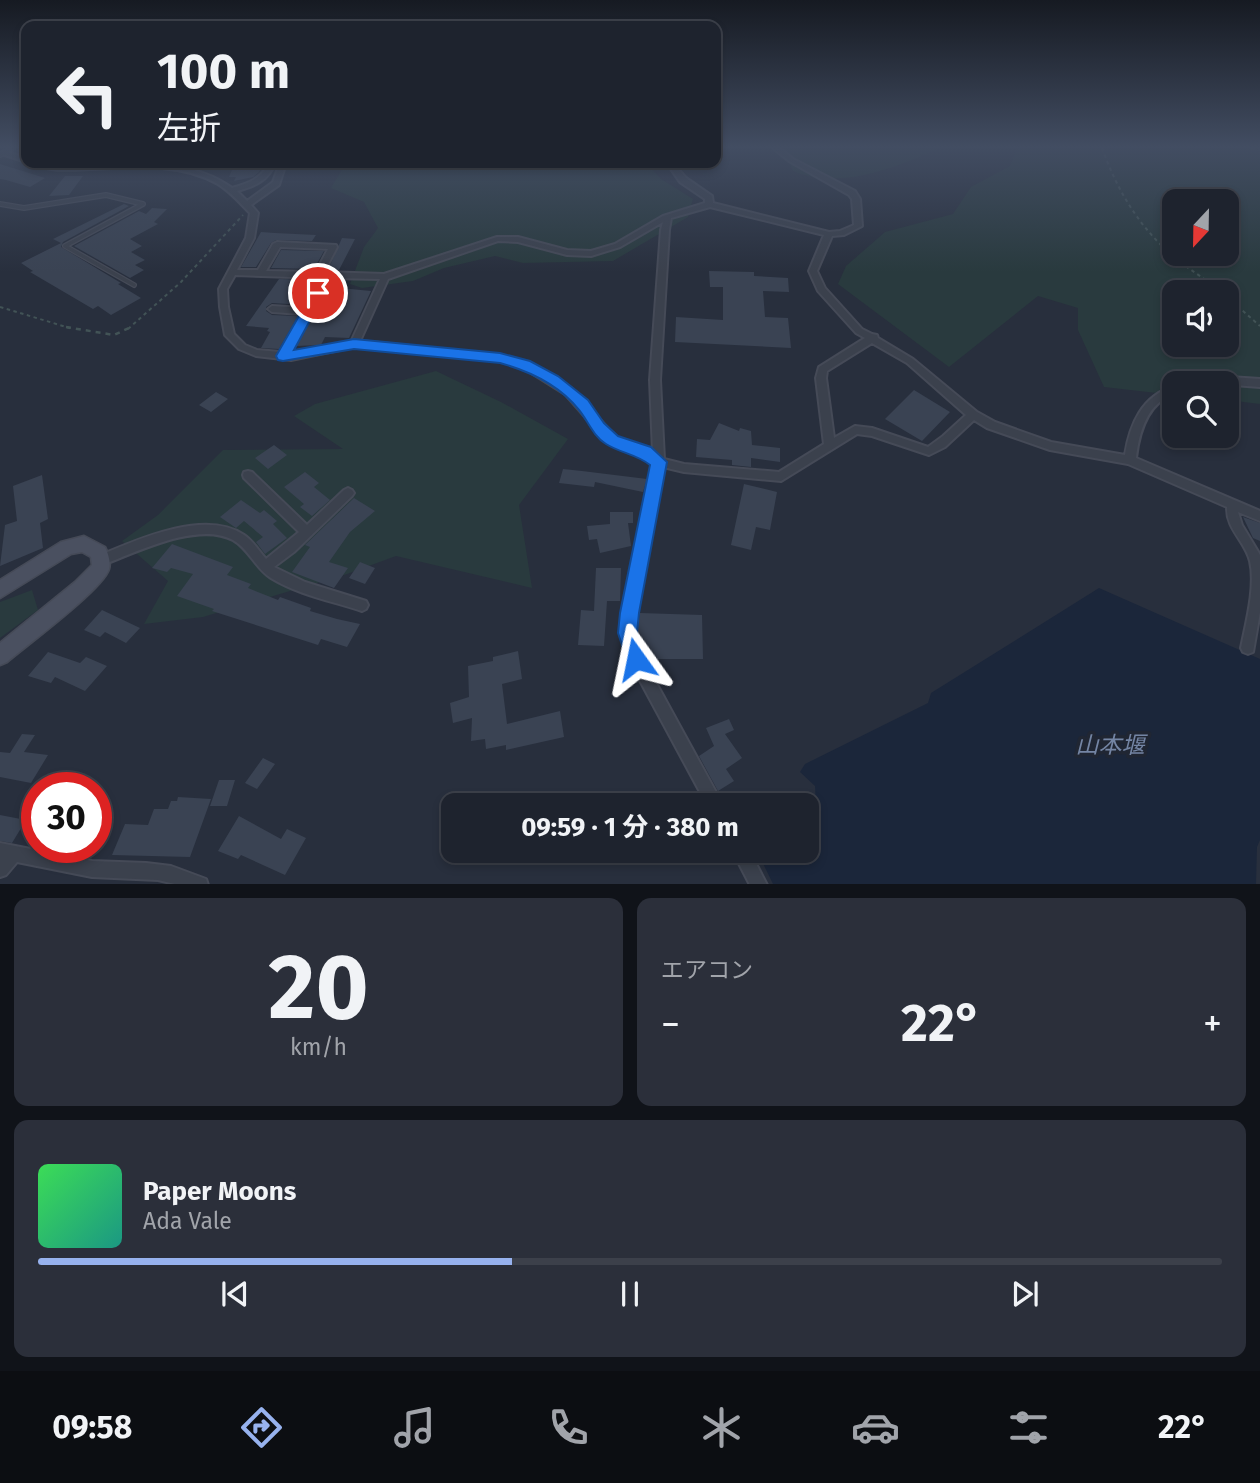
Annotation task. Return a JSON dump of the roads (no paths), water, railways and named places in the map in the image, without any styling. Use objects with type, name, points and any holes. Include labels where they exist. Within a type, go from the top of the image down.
[{"type":"street","points":[[247,204],[267,189]]},
{"type":"street","points":[[696,189],[709,198],[709,204]]},
{"type":"street","points":[[232,272],[385,277],[514,236],[576,254],[592,254],[610,249],[676,214],[695,211],[709,204],[829,233],[841,233],[858,226],[856,199],[845,189]]},
{"type":"street","points":[[232,190],[254,213],[250,238],[223,289],[225,322],[230,335],[242,347],[256,353],[283,356],[354,344],[500,358],[525,365],[568,391],[612,440],[645,452],[659,462],[684,468],[781,477],[855,430],[864,430],[929,451],[944,445],[973,415]]},
{"type":"street","points":[[668,219],[665,230],[655,380],[659,462],[628,633],[636,659],[709,793]]},
{"type":"street","points":[[829,233],[813,271],[814,278],[859,331],[874,337],[910,361],[973,415],[991,425],[1051,446],[1130,460],[1260,516]]},
{"type":"street","points":[[261,272],[277,244],[333,247],[308,311],[283,356]]},
{"type":"street","points":[[354,344],[385,277]]},
{"type":"street","points":[[272,309],[308,311]]},
{"type":"street","points":[[830,447],[822,369],[874,337]]},
{"type":"street","points":[[1239,381],[1260,383]]},
{"type":"street","points":[[1130,460],[1132,439],[1148,408],[1162,393]]},
{"type":"street","points":[[248,475],[306,531]]},
{"type":"street","points":[[266,566],[290,548],[348,493]]},
{"type":"street","points":[[1233,504],[1231,517],[1239,533],[1251,547],[1258,566],[1248,648]]},
{"type":"street","points":[[100,561],[162,535],[218,530],[236,535],[266,566],[292,582],[362,605]]},
{"type":"street","points":[[0,590],[67,547],[84,544],[99,553],[101,567],[82,588],[0,655]]},
{"type":"street","points":[[0,869],[7,852],[94,870],[177,873],[200,884]]},
{"type":"street","points":[[747,863],[759,884]]},
{"type":"lane","points":[[0,204],[26,208],[98,195],[117,196],[143,204],[65,246],[134,285]]},
{"type":"water","name":"山本堰","points":[[1099,588],[1260,659],[1260,840],[1257,847],[1256,884],[773,884],[763,863],[819,863],[819,793],[815,793],[815,786],[800,772],[805,764],[928,703],[931,693]]}]
